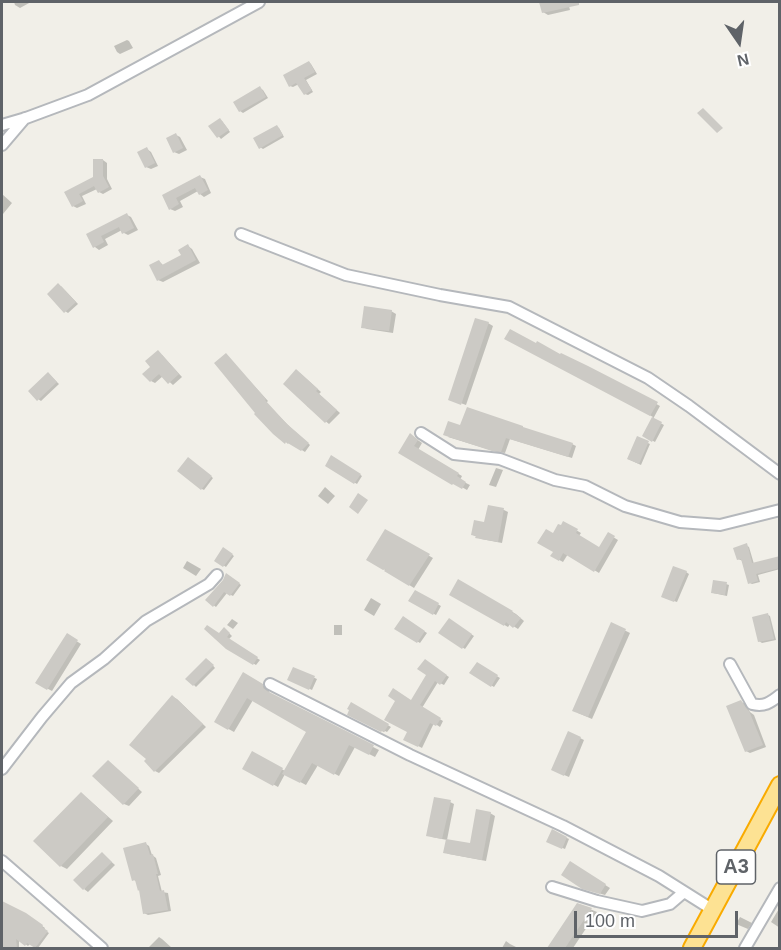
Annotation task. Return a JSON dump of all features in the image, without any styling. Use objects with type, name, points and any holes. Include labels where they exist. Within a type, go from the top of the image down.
[{"type":"highway","name":"A3","points":[[692,948],[780,784]]},
{"type":"street","points":[[2,125],[88,95],[259,2]]},
{"type":"street","points":[[2,145],[26,118]]},
{"type":"street","points":[[241,234],[346,275],[509,307],[648,378],[780,474]]},
{"type":"street","points":[[421,433],[454,454],[500,459],[555,480],[585,486],[625,506],[680,522],[720,525],[780,510]]},
{"type":"street","points":[[2,769],[71,683],[146,621],[209,584],[217,574]]},
{"type":"street","points":[[730,664],[752,704],[760,706],[771,703],[780,695]]},
{"type":"street","points":[[270,684],[410,755],[563,826],[659,876],[713,910]]},
{"type":"street","points":[[2,861],[98,948]]},
{"type":"street","points":[[552,887],[597,901],[642,911],[670,904],[684,892]]},
{"type":"street","points":[[745,948],[780,888]]},
{"type":"building","points":[[539,2],[579,2],[579,5],[542,13]]},
{"type":"building","points":[[309,61],[315,72],[304,78],[312,90],[304,95],[296,83],[289,87],[283,75]]},
{"type":"building","points":[[260,86],[266,97],[239,112],[233,102]]},
{"type":"building","points":[[703,108],[723,128],[717,133],[697,113]]},
{"type":"building","points":[[220,118],[229,130],[217,138],[208,126]]},
{"type":"building","points":[[277,125],[283,135],[259,149],[253,138]]},
{"type":"building","points":[[176,133],[183,148],[173,153],[166,138]]},
{"type":"building","points":[[147,147],[155,163],[145,168],[137,152]]},
{"type":"building","points":[[93,159],[103,159],[103,176],[109,187],[98,193],[94,186],[79,194],[83,201],[72,207],[64,192],[93,177]]},
{"type":"building","points":[[200,175],[208,190],[199,195],[195,188],[176,198],[179,204],[169,210],[162,195]]},
{"type":"building","points":[[127,213],[134,228],[122,234],[119,227],[101,236],[104,242],[93,248],[86,234]]},
{"type":"building","points":[[188,244],[196,260],[157,281],[149,265],[159,260],[162,265],[181,255],[178,250]]},
{"type":"building","points":[[58,283],[76,302],[64,313],[47,294]]},
{"type":"building","points":[[364,306],[392,310],[389,331],[361,328]]},
{"type":"building","points":[[475,318],[489,322],[461,405],[448,400]]},
{"type":"building","points":[[510,329],[658,402],[650,416],[504,339]]},
{"type":"building","points":[[158,350],[179,374],[168,384],[159,374],[150,382],[142,374],[150,367],[145,361]]},
{"type":"building","points":[[226,353],[287,424],[309,443],[301,451],[286,442],[285,444],[273,434],[254,414],[214,363]]},
{"type":"building","points":[[296,369],[337,410],[325,423],[283,384]]},
{"type":"building","points":[[48,372],[57,382],[37,401],[28,391]]},
{"type":"building","points":[[467,407],[573,443],[568,457],[506,438],[501,452],[443,435],[448,421],[460,425]]},
{"type":"building","points":[[652,417],[662,422],[652,442],[642,436]]},
{"type":"building","points":[[410,433],[418,440],[414,446],[459,473],[457,476],[466,482],[462,489],[398,453]]},
{"type":"building","points":[[637,436],[649,441],[639,464],[627,459]]},
{"type":"building","points":[[331,455],[361,474],[354,484],[325,466]]},
{"type":"building","points":[[188,457],[212,476],[201,490],[177,471]]},
{"type":"building","points":[[358,493],[368,500],[358,514],[349,507]]},
{"type":"building","points":[[488,505],[504,508],[498,542],[475,538],[476,536],[471,535],[474,520],[484,522]]},
{"type":"building","points":[[563,521],[578,529],[576,533],[599,547],[608,532],[615,536],[594,572],[563,553],[559,561],[550,556],[553,552],[537,543],[546,529],[553,533],[558,524],[561,525]]},
{"type":"building","points":[[385,529],[430,554],[409,586],[384,571],[386,569],[383,570],[366,560]]},
{"type":"building","points":[[747,543],[752,563],[780,556],[780,568],[756,574],[758,581],[748,584],[741,559],[737,560],[733,548]]},
{"type":"building","points":[[223,547],[233,554],[223,567],[214,561]]},
{"type":"building","points":[[673,566],[687,571],[674,602],[661,597]]},
{"type":"building","points":[[226,573],[240,583],[230,596],[224,592],[213,607],[205,600],[223,580]]},
{"type":"building","points":[[458,579],[521,618],[513,628],[506,622],[504,626],[449,595]]},
{"type":"building","points":[[713,580],[727,582],[725,595],[711,593]]},
{"type":"building","points":[[415,590],[439,603],[433,615],[408,601]]},
{"type":"building","points":[[768,613],[774,639],[758,642],[752,617]]},
{"type":"building","points":[[403,616],[425,631],[417,643],[394,629]]},
{"type":"building","points":[[449,618],[472,634],[462,649],[438,633]]},
{"type":"building","points":[[611,622],[626,629],[588,717],[572,711]]},
{"type":"building","points":[[207,625],[219,633],[224,627],[230,633],[227,637],[258,657],[253,665],[226,649],[204,629]]},
{"type":"building","points":[[67,633],[78,640],[47,690],[35,683]]},
{"type":"building","points":[[206,658],[214,665],[193,686],[185,679]]},
{"type":"building","points":[[425,659],[447,675],[440,685],[435,681],[420,705],[441,718],[436,726],[430,723],[418,747],[403,740],[407,732],[384,720],[395,701],[388,696],[393,688],[411,700],[426,675],[417,669]]},
{"type":"building","points":[[477,662],[498,675],[491,687],[469,673]]},
{"type":"building","points":[[293,667],[315,676],[309,690],[287,680]]},
{"type":"building","points":[[243,672],[263,684],[263,688],[267,691],[374,745],[369,755],[349,745],[334,775],[312,763],[300,783],[282,774],[306,732],[247,698],[228,730],[214,722]]},
{"type":"building","points":[[172,695],[203,724],[154,772],[144,761],[146,759],[129,745]]},
{"type":"building","points":[[741,700],[749,711],[763,745],[745,752],[726,706]]},
{"type":"building","points":[[351,702],[389,724],[384,732],[347,715]]},
{"type":"building","points":[[568,731],[581,737],[564,776],[551,770]]},
{"type":"building","points":[[252,751],[283,768],[273,786],[242,769]]},
{"type":"building","points":[[108,760],[139,788],[123,805],[92,776]]},
{"type":"building","points":[[81,792],[108,817],[60,867],[33,841]]},
{"type":"building","points":[[434,797],[451,800],[442,839],[426,836]]},
{"type":"building","points":[[476,809],[491,812],[482,860],[443,853],[446,839],[470,843]]},
{"type":"building","points":[[552,829],[567,837],[562,849],[546,842]]},
{"type":"building","points":[[146,842],[150,855],[153,854],[160,891],[164,890],[168,910],[143,914],[139,890],[135,880],[132,881],[123,848]]},
{"type":"building","points":[[102,852],[112,862],[83,890],[73,880]]},
{"type":"building","points":[[570,861],[606,884],[600,894],[582,889],[561,875]]},
{"type":"building","points":[[2,901],[26,913],[48,931],[35,948],[27,943],[25,946],[16,939],[17,948],[2,948]]},
{"type":"building","points":[[577,903],[592,908],[565,948],[547,948]]}]
